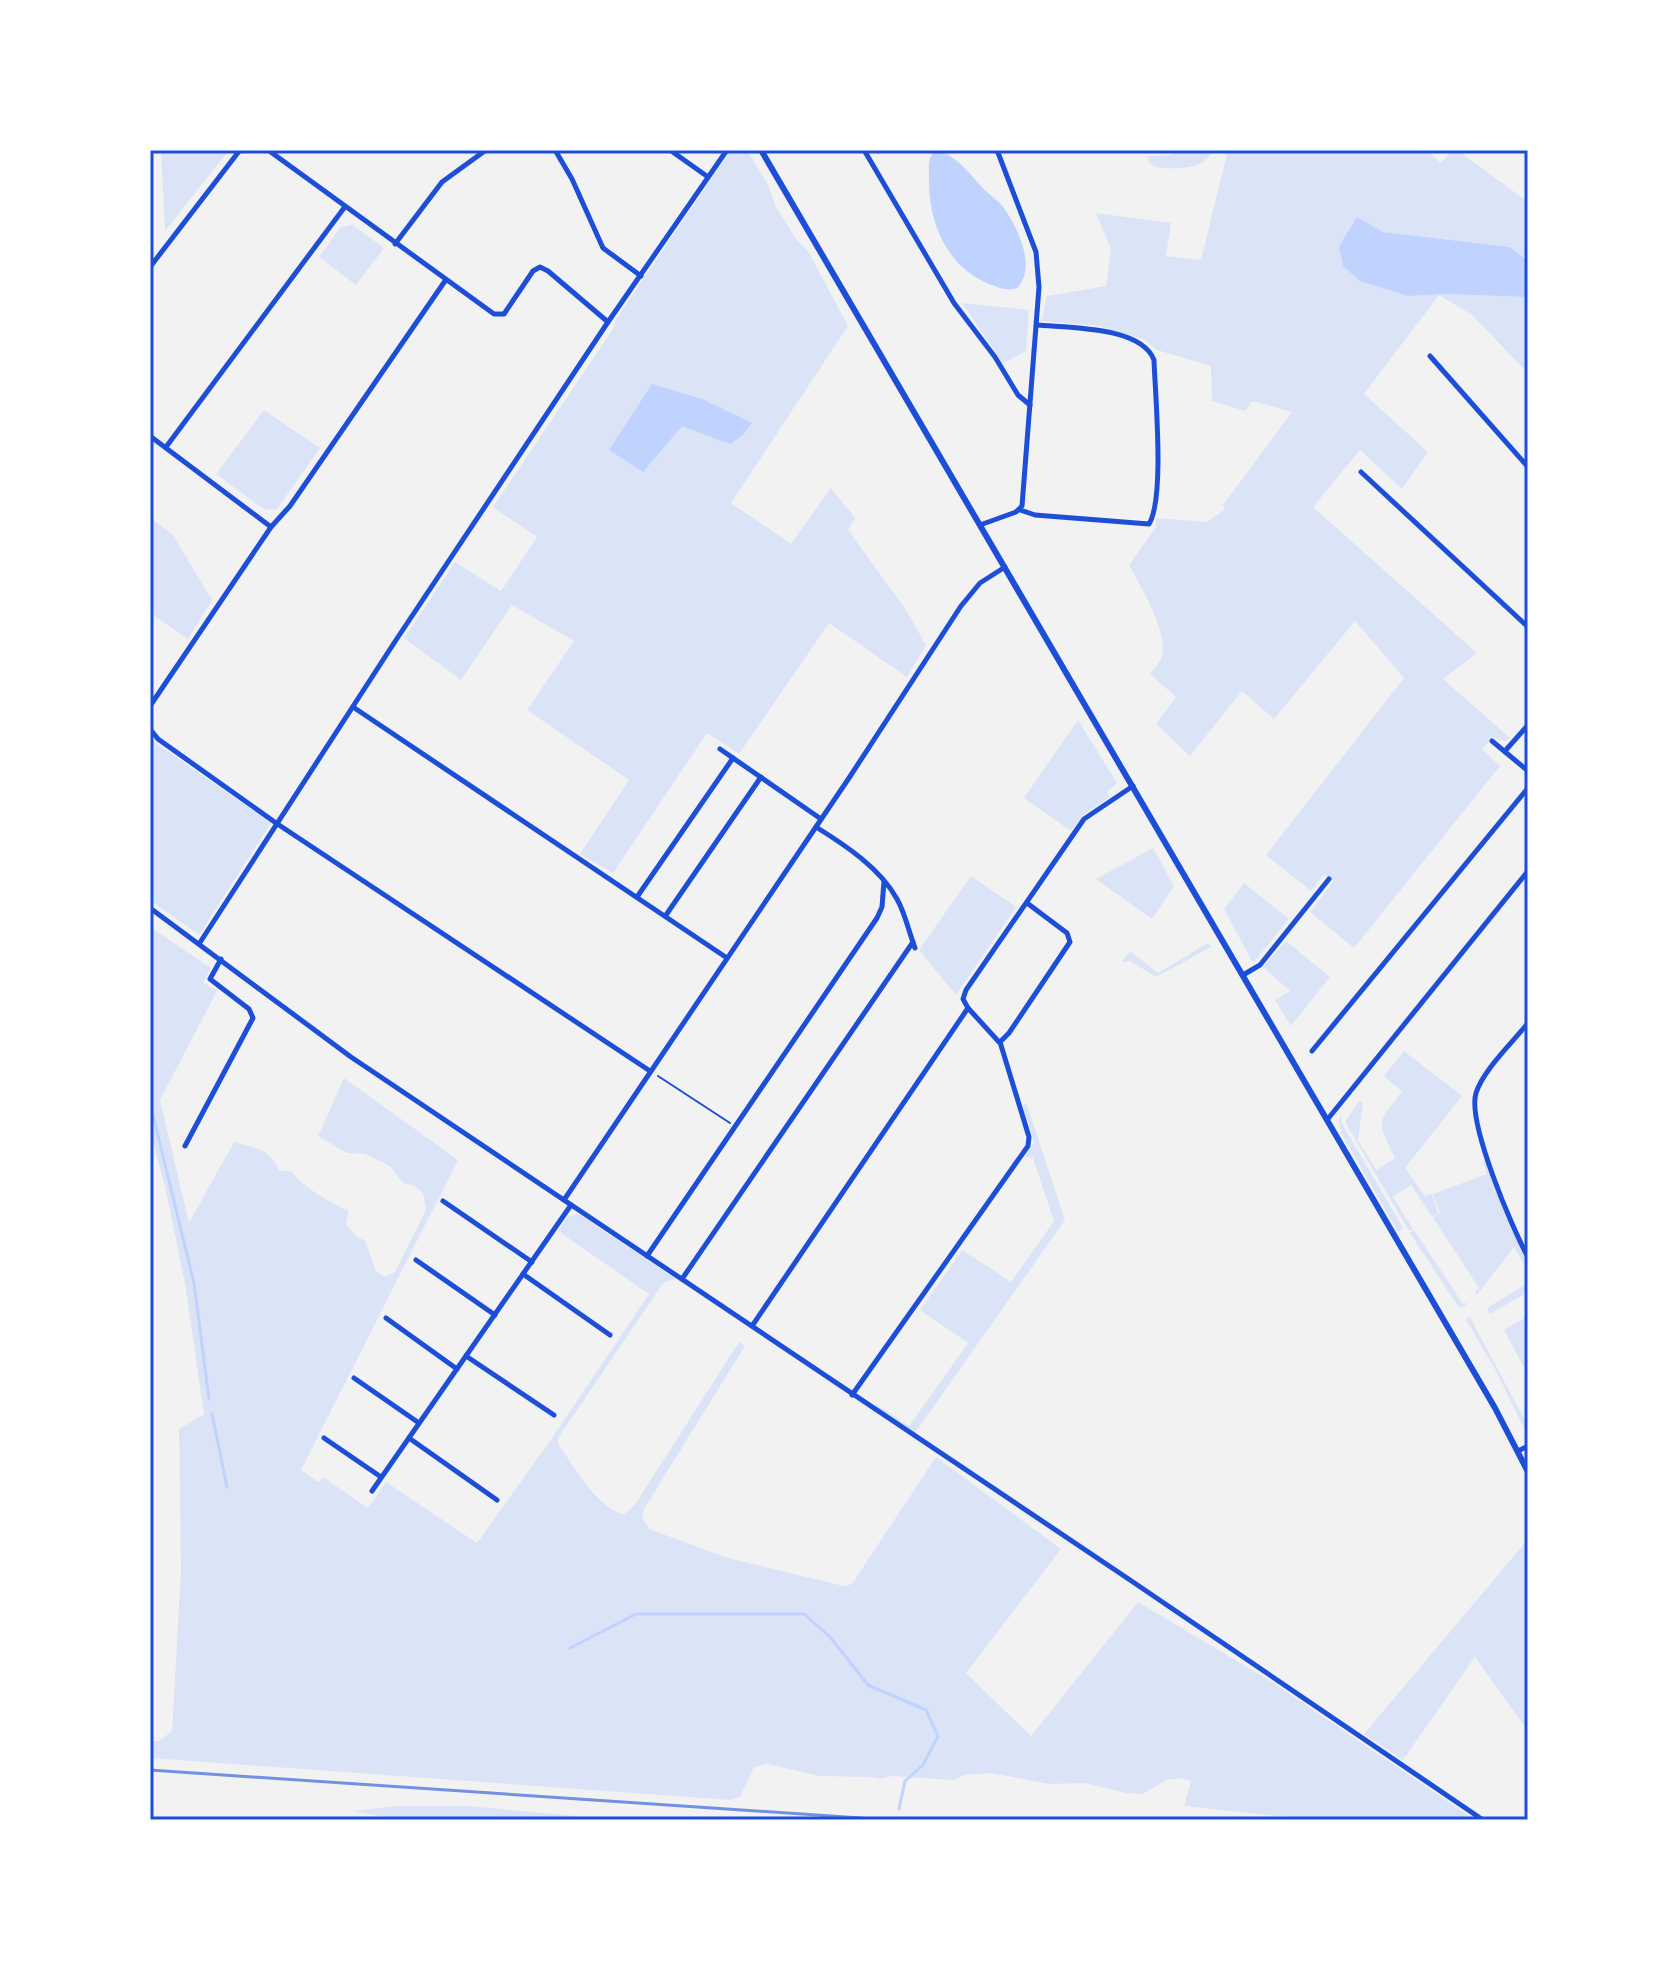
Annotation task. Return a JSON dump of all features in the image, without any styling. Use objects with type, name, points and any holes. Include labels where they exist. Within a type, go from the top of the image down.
[{"type":"street","points":[[150,267],[240,150]]},
{"type":"street","points":[[268,150],[494,314],[501,315],[533,271],[540,267],[608,322]]},
{"type":"street","points":[[395,244],[447,177],[486,150]]},
{"type":"street","points":[[555,150],[572,179],[603,248],[641,276]]},
{"type":"street","points":[[670,150],[708,177]]},
{"type":"street","points":[[199,944],[608,322],[727,150]]},
{"type":"street","points":[[761,150],[1243,975],[1528,1472]]},
{"type":"street","points":[[864,150],[954,303],[995,357],[1018,395],[1030,405]]},
{"type":"street","points":[[997,150],[1036,252],[1039,277],[1020,510]]},
{"type":"street","points":[[166,447],[344,208]]},
{"type":"street","points":[[150,706],[271,527],[290,506],[445,281]]},
{"type":"street","points":[[980,525],[1020,510],[1035,515],[1149,524],[1155,506],[1158,442],[1151,352],[1141,342],[1100,331],[1037,325]]},
{"type":"street","points":[[1430,356],[1528,467]]},
{"type":"street","points":[[150,436],[271,527]]},
{"type":"street","points":[[1361,472],[1528,627]]},
{"type":"street","points":[[564,1200],[961,606],[980,583],[1005,567]]},
{"type":"street","points":[[353,707],[727,958]]},
{"type":"street","points":[[1505,752],[1528,725]]},
{"type":"street","points":[[150,729],[158,739],[276,823],[650,1071]]},
{"type":"street","points":[[1492,741],[1528,771]]},
{"type":"street","points":[[720,749],[821,819]]},
{"type":"street","points":[[637,897],[733,758]]},
{"type":"street","points":[[666,915],[761,777]]},
{"type":"street","points":[[1000,1042],[991,1036],[968,1008],[963,999],[966,990],[1084,819],[1133,786]]},
{"type":"street","points":[[1312,1051],[1528,788]]},
{"type":"street","points":[[682,1279],[914,945],[899,902],[884,881],[854,853],[816,827]]},
{"type":"street","points":[[1327,1120],[1528,871]]},
{"type":"street","points":[[1243,975],[1260,965],[1329,879]]},
{"type":"street","points":[[647,1256],[877,918],[882,907],[884,881]]},
{"type":"street","points":[[852,1395],[1028,1146],[1029,1137],[1001,1054],[1000,1042],[1070,942],[1067,933],[1027,903]]},
{"type":"street","points":[[150,908],[351,1057],[1483,1820]]},
{"type":"street","points":[[185,1146],[253,1018],[249,1009],[210,979],[221,959]]},
{"type":"street","points":[[752,1326],[968,1008]]},
{"type":"street","points":[[1528,1023],[1480,1083],[1474,1104],[1476,1121],[1513,1228],[1528,1257]]},
{"type":"street","points":[[443,1201],[532,1262]]},
{"type":"street","points":[[372,1491],[571,1205]]},
{"type":"street","points":[[416,1260],[495,1315]]},
{"type":"street","points":[[523,1274],[610,1335]]},
{"type":"street","points":[[386,1318],[457,1369]]},
{"type":"street","points":[[466,1356],[554,1415]]},
{"type":"street","points":[[354,1378],[419,1423]]},
{"type":"street","points":[[324,1438],[381,1477]]},
{"type":"street","points":[[409,1438],[497,1500]]},
{"type":"street","points":[[1518,1451],[1528,1446]]},
{"type":"path","points":[[650,1071],[736,1126]]},
{"type":"shaded area","points":[[161,150],[229,150],[165,231]]},
{"type":"shaded area","points":[[731,150],[747,150],[768,185],[776,207],[797,240],[808,251],[848,326],[731,503],[791,544],[831,488],[855,518],[848,530],[904,607],[926,645],[907,677],[829,623],[739,754],[707,733],[613,873],[580,854],[629,780],[527,710],[574,641],[512,605],[461,680],[404,638],[455,562],[501,591],[537,537],[493,507]]},
{"type":"shaded area","points":[[1172,150],[1213,150],[1208,158],[1195,166],[1166,168],[1149,163],[1148,156],[1172,155]]},
{"type":"shaded area","points":[[1228,150],[1426,150],[1441,163],[1453,150],[1457,150],[1528,202],[1528,261],[1510,247],[1383,232],[1358,218],[1339,246],[1408,296],[1447,294],[1528,297],[1528,373],[1472,315],[1439,295],[1364,394],[1428,452],[1402,489],[1360,450],[1313,507],[1477,653],[1443,679],[1510,738],[1505,742],[1493,737],[1482,749],[1500,766],[1354,948],[1310,912],[1334,881],[1324,874],[1311,891],[1266,855],[1404,678],[1355,621],[1274,719],[1242,691],[1190,756],[1156,724],[1176,697],[1150,674],[1161,659],[1162,638],[1153,611],[1129,565],[1156,527],[1156,518],[1207,522],[1225,509],[1223,505],[1292,412],[1253,401],[1245,411],[1212,401],[1211,366],[1157,350],[1143,339],[1100,326],[1041,321],[1047,296],[1106,286],[1111,249],[1096,213],[1171,223],[1166,256],[1201,260]]},
{"type":"shaded area","points":[[353,225],[384,248],[356,285],[319,257],[341,227]]},
{"type":"shaded area","points":[[962,303],[1029,310],[1026,351],[1003,363]]},
{"type":"shaded area","points":[[264,410],[320,448],[277,509],[265,510],[216,474]]},
{"type":"shaded area","points":[[150,518],[173,535],[212,600],[188,639],[150,613]]},
{"type":"shaded area","points":[[1078,720],[1117,783],[1107,792],[1110,797],[1083,815],[1071,831],[1024,798]]},
{"type":"shaded area","points":[[150,739],[271,823],[199,935],[150,900]]},
{"type":"shaded area","points":[[1153,848],[1174,886],[1152,919],[1096,879]]},
{"type":"shaded area","points":[[971,876],[1016,907],[956,995],[919,950]]},
{"type":"shaded area","points":[[1244,883],[1289,919],[1253,963],[1224,909]]},
{"type":"shaded area","points":[[150,927],[211,968],[203,982],[217,991],[160,1100],[189,1223],[234,1142],[266,1153],[279,1170],[292,1172],[318,1194],[349,1211],[346,1224],[365,1241],[376,1271],[384,1277],[395,1272],[426,1210],[423,1193],[415,1186],[403,1183],[390,1166],[365,1154],[347,1153],[318,1136],[344,1078],[458,1160],[301,1470],[318,1482],[323,1477],[368,1508],[386,1482],[477,1543],[649,1294],[558,1231],[568,1216],[579,1214],[676,1279],[664,1282],[558,1438],[558,1444],[586,1484],[612,1509],[623,1515],[634,1506],[739,1342],[745,1346],[644,1509],[642,1517],[649,1529],[728,1558],[844,1586],[852,1584],[936,1457],[1061,1549],[966,1673],[1031,1736],[1138,1602],[1272,1682],[1475,1820],[1313,1820],[1184,1806],[1191,1781],[1180,1778],[1166,1780],[1143,1794],[1085,1783],[1049,1784],[991,1773],[965,1775],[953,1780],[892,1776],[881,1779],[819,1776],[768,1764],[754,1767],[740,1797],[731,1800],[150,1758],[150,1741],[159,1741],[172,1731],[181,1571],[179,1429],[204,1414],[185,1284],[165,1186],[150,1133]]},
{"type":"shaded area","points":[[1286,941],[1330,977],[1291,1026],[1275,1000],[1290,991],[1263,967]]},
{"type":"shaded area","points":[[1208,943],[1211,947],[1156,977],[1130,961],[1122,962],[1130,951],[1158,973]]},
{"type":"shaded area","points":[[1404,1051],[1462,1096],[1405,1168],[1425,1196],[1432,1194],[1438,1213],[1432,1217],[1411,1185],[1393,1197],[1413,1229],[1409,1231],[1345,1122],[1359,1101],[1363,1103],[1358,1140],[1376,1170],[1395,1158],[1382,1123],[1402,1091],[1384,1076]]},
{"type":"shaded area","points":[[1026,1102],[1065,1220],[915,1433],[884,1414],[874,1403],[909,1426],[968,1343],[920,1310],[962,1250],[1011,1282],[1054,1221],[1033,1158],[1025,1157],[1034,1142],[1023,1106]]},
{"type":"shaded area","points":[[1341,1114],[1341,1122],[1403,1228],[1398,1232],[1341,1133],[1339,1121]]},
{"type":"shaded area","points":[[1486,1161],[1511,1229],[1528,1261],[1528,1271],[1514,1247],[1476,1296],[1479,1288],[1433,1218],[1440,1213],[1433,1194],[1487,1174],[1483,1162]]},
{"type":"shaded area","points":[[1414,1230],[1463,1304],[1469,1302],[1463,1307],[1458,1306],[1410,1233]]},
{"type":"shaded area","points":[[1528,1283],[1528,1292],[1490,1314],[1487,1308]]},
{"type":"shaded area","points":[[1528,1316],[1528,1375],[1504,1330]]},
{"type":"shaded area","points":[[1470,1317],[1523,1417],[1528,1415],[1528,1436],[1495,1369],[1466,1320]]},
{"type":"shaded area","points":[[1528,1539],[1528,1731],[1475,1657],[1403,1760],[1364,1734]]},
{"type":"shaded area","points":[[396,1806],[468,1806],[620,1820],[400,1820],[354,1811]]},
{"type":"water","points":[[936,150],[963,166],[1009,215],[1025,259],[1023,280],[1017,288],[1002,288],[973,275],[960,265],[942,240],[930,195],[929,163]]},
{"type":"water","points":[[1357,217],[1383,232],[1510,247],[1528,261],[1528,297],[1408,296],[1360,281],[1343,266],[1339,246]]},
{"type":"water","points":[[652,384],[702,399],[752,423],[744,434],[730,444],[682,426],[643,472],[609,450]]},
{"type":"waterway","points":[[150,1103],[194,1283],[209,1399]]},
{"type":"waterway","points":[[212,1414],[227,1487]]},
{"type":"waterway","points":[[570,1648],[636,1614],[804,1614],[830,1637],[868,1685],[926,1710],[938,1736],[923,1765],[905,1781],[899,1809]]},
{"type":"railway","points":[[150,1770],[890,1820]]}]
